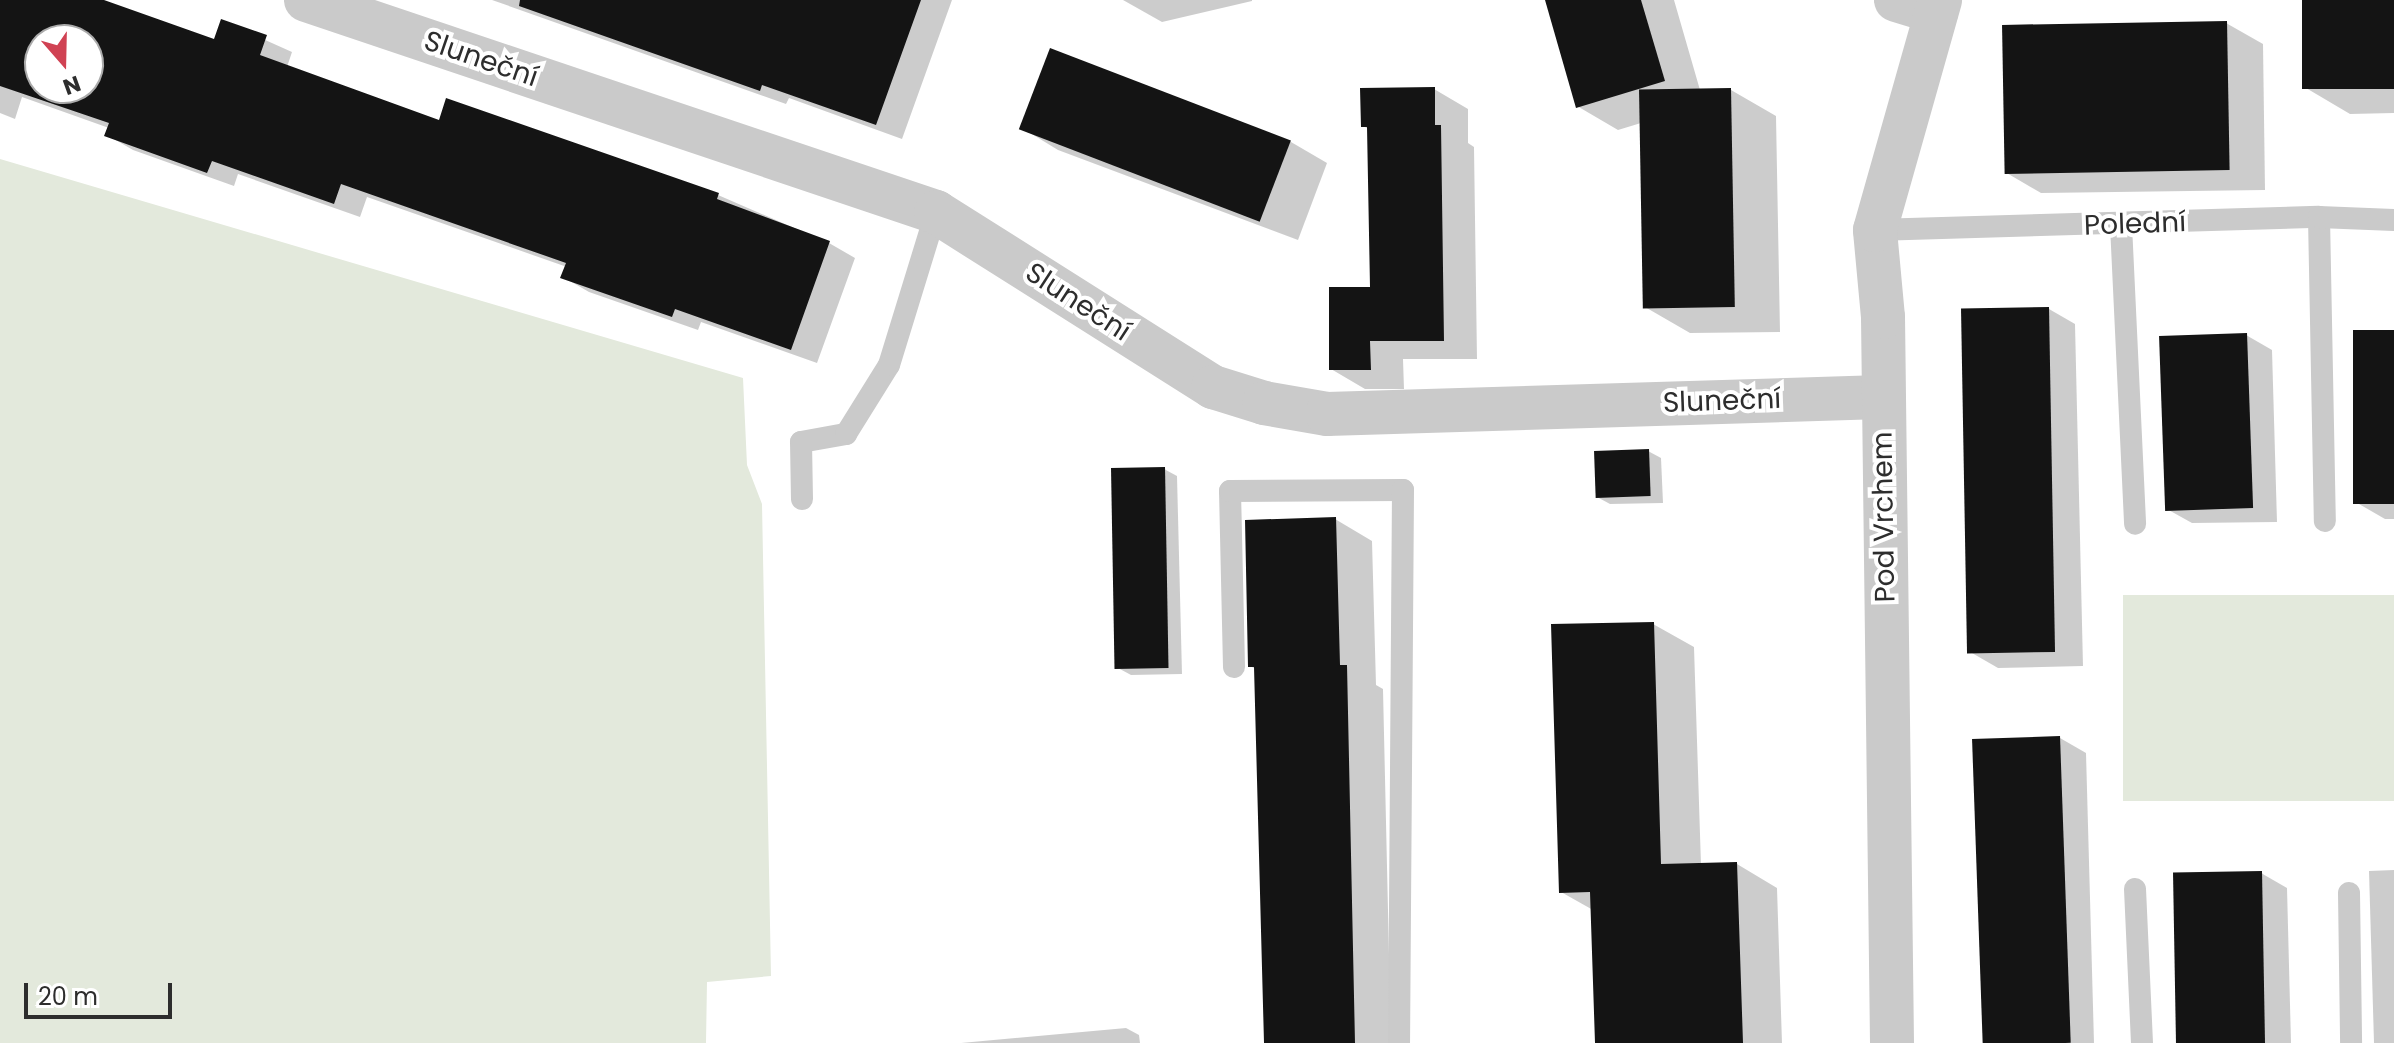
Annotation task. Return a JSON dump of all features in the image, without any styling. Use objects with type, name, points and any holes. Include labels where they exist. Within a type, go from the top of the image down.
[{"type":"street","name":"Sluneční","points":[[324,3],[936,212],[1213,387],[1264,403],[1327,414],[1882,397]]},
{"type":"street","name":"Pod Vrchem","points":[[1892,1043],[1883,317],[1875,230],[1924,4]]},
{"type":"lane","points":[[802,499],[801,442],[846,434],[889,365],[936,212]]},
{"type":"lane","points":[[2319,217],[2325,521]]},
{"type":"lane","name":"Polední","points":[[1875,230],[2319,217],[2394,220]]},
{"type":"lane","points":[[2121,225],[2135,524]]},
{"type":"lane","points":[[1234,667],[1230,491],[1403,490],[1399,1043]]},
{"type":"lane","points":[[2135,889],[2142,1043]]},
{"type":"lane","points":[[2349,893],[2351,1043]]},
{"type":"shaded area","points":[[0,159],[743,378],[747,465],[762,504],[771,976],[707,982],[706,1043],[0,1043]]},
{"type":"shaded area","points":[[2123,595],[2394,595],[2394,801],[2123,801]]},
{"type":"building","points":[[0,0],[104,0],[214,39],[221,19],[267,35],[260,55],[439,120],[446,98],[719,193],[717,199],[830,241],[791,350],[675,309],[672,317],[560,278],[566,263],[341,184],[334,204],[212,161],[207,173],[104,136],[109,123],[53,104],[104,104],[104,24],[24,24],[24,94],[0,86]]},
{"type":"building","points":[[520,0],[921,0],[876,125],[762,85],[760,91],[519,6]]},
{"type":"building","points":[[1545,0],[1641,0],[1665,81],[1576,108]]},
{"type":"building","points":[[2302,0],[2394,0],[2394,89],[2302,89]]},
{"type":"building","points":[[2227,21],[2230,170],[2005,174],[2002,25]]},
{"type":"building","points":[[1050,48],[1291,140],[1260,222],[1019,129]]},
{"type":"building","points":[[1435,87],[1435,125],[1441,125],[1444,341],[1370,341],[1371,370],[1329,370],[1329,287],[1370,287],[1367,127],[1361,127],[1360,88]]},
{"type":"building","points":[[1731,88],[1735,307],[1643,309],[1639,90]]},
{"type":"building","points":[[2049,307],[2055,652],[1967,653],[1961,309]]},
{"type":"building","points":[[2353,330],[2394,330],[2394,504],[2353,504]]},
{"type":"building","points":[[2247,333],[2253,508],[2165,511],[2159,336]]},
{"type":"building","points":[[1649,449],[1651,496],[1596,498],[1594,451]]},
{"type":"building","points":[[1165,467],[1169,668],[1115,669],[1111,468]]},
{"type":"building","points":[[1336,517],[1340,665],[1347,665],[1355,1043],[1264,1043],[1254,667],[1248,667],[1245,520]]},
{"type":"building","points":[[1654,622],[1661,864],[1737,862],[1743,1043],[1595,1043],[1590,892],[1559,893],[1551,624]]},
{"type":"building","points":[[2060,736],[2071,1043],[1983,1043],[1972,739]]},
{"type":"building","points":[[2262,871],[2265,1043],[2176,1043],[2173,873]]}]
